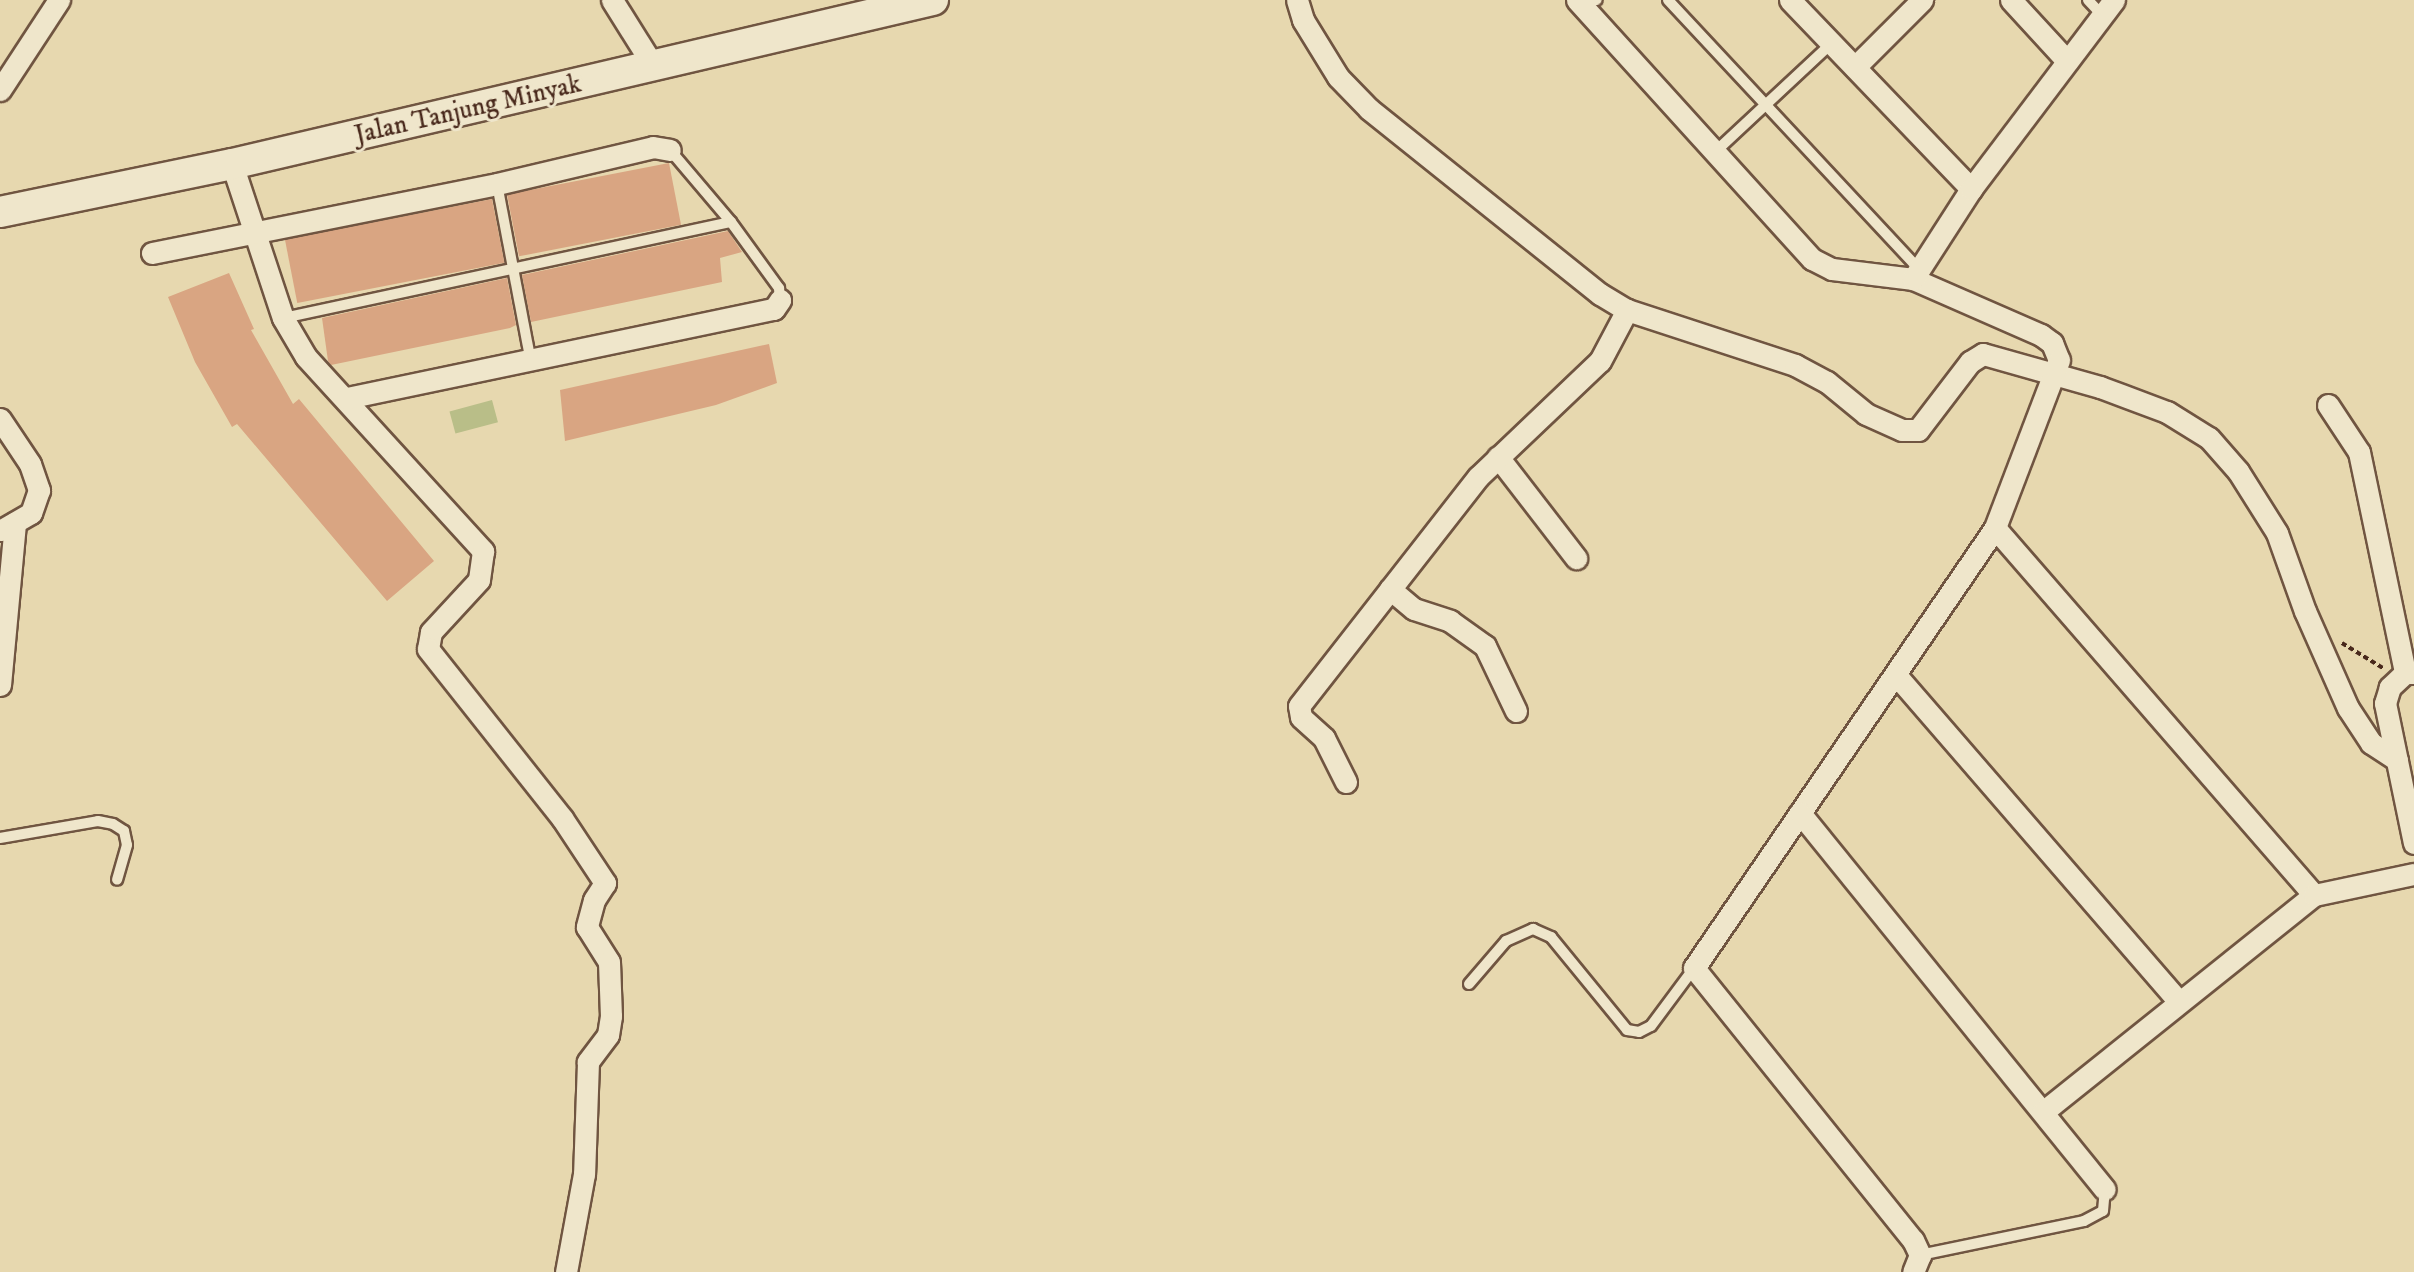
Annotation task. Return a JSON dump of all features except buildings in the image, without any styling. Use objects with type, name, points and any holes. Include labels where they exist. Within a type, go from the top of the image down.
[{"type":"main road","name":"Jalan Tanjung Minyak","points":[[0,212],[232,164],[933,0]]},
{"type":"street","points":[[0,90],[59,0]]},
{"type":"street","points":[[612,0],[654,66]]},
{"type":"street","points":[[1297,0],[1303,20],[1338,77],[1370,109],[1600,294],[1626,310],[1795,365],[1827,382],[1867,414],[1902,430],[1918,430],[1970,362],[1983,354],[2056,374],[2167,412],[2209,438],[2238,471],[2277,533],[2314,632],[2348,708],[2371,743],[2397,760]]},
{"type":"street","points":[[1790,0],[1971,189]]},
{"type":"street","points":[[1855,66],[1922,0]]},
{"type":"street","points":[[2011,0],[2067,61]]},
{"type":"street","points":[[1584,1],[1812,259],[1832,270],[1916,274],[2041,335],[2052,343],[2059,360],[2056,374],[1995,528],[1694,968],[1913,1240],[1917,1264]]},
{"type":"street","points":[[1916,274],[1971,189],[2067,61],[2102,5]]},
{"type":"street","points":[[152,253],[497,184],[653,147],[670,150]]},
{"type":"street","points":[[232,164],[283,318],[306,357],[347,398],[483,551],[479,580],[431,632],[428,649],[562,818],[605,883],[594,900],[587,927],[609,962],[611,1016],[608,1035],[588,1062],[584,1174],[566,1272]]},
{"type":"street","points":[[347,398],[531,362],[774,309],[780,300]]},
{"type":"street","points":[[1346,782],[1324,738],[1301,717],[1299,706],[1440,522],[1498,457],[1600,362],[1626,310]]},
{"type":"street","points":[[2328,405],[2358,452],[2406,675],[2390,687],[2385,703],[2414,843]]},
{"type":"street","points":[[0,419],[30,464],[39,490],[31,513],[7,527],[0,685]]},
{"type":"street","points":[[1498,457],[1576,558]]},
{"type":"street","points":[[1995,528],[2314,895]]},
{"type":"street","points":[[1390,589],[1414,609],[1450,621],[1485,646],[1516,711]]},
{"type":"street","points":[[1896,675],[2178,1001]]},
{"type":"street","points":[[1800,813],[2105,1189]]},
{"type":"street","points":[[2043,1112],[2178,1001],[2314,895],[2414,874]]},
{"type":"lane","points":[[1668,0],[1916,274]]},
{"type":"lane","points":[[1715,152],[1832,44]]},
{"type":"lane","points":[[670,150],[731,222],[779,288],[780,300]]},
{"type":"lane","points":[[497,184],[531,362]]},
{"type":"lane","points":[[283,318],[731,222]]},
{"type":"lane","points":[[0,838],[98,821],[113,824],[124,831],[127,845],[117,880]]},
{"type":"lane","points":[[1469,984],[1506,941],[1533,929],[1551,937],[1627,1030],[1639,1032],[1650,1026],[1694,968]]},
{"type":"lane","points":[[1917,1264],[2084,1221],[2102,1211],[2105,1189]]},
{"type":"path","points":[[2314,632],[2341,642],[2406,675]]},
{"type":"green space","points":[[492,400],[498,422],[455,434],[449,411]]}]
